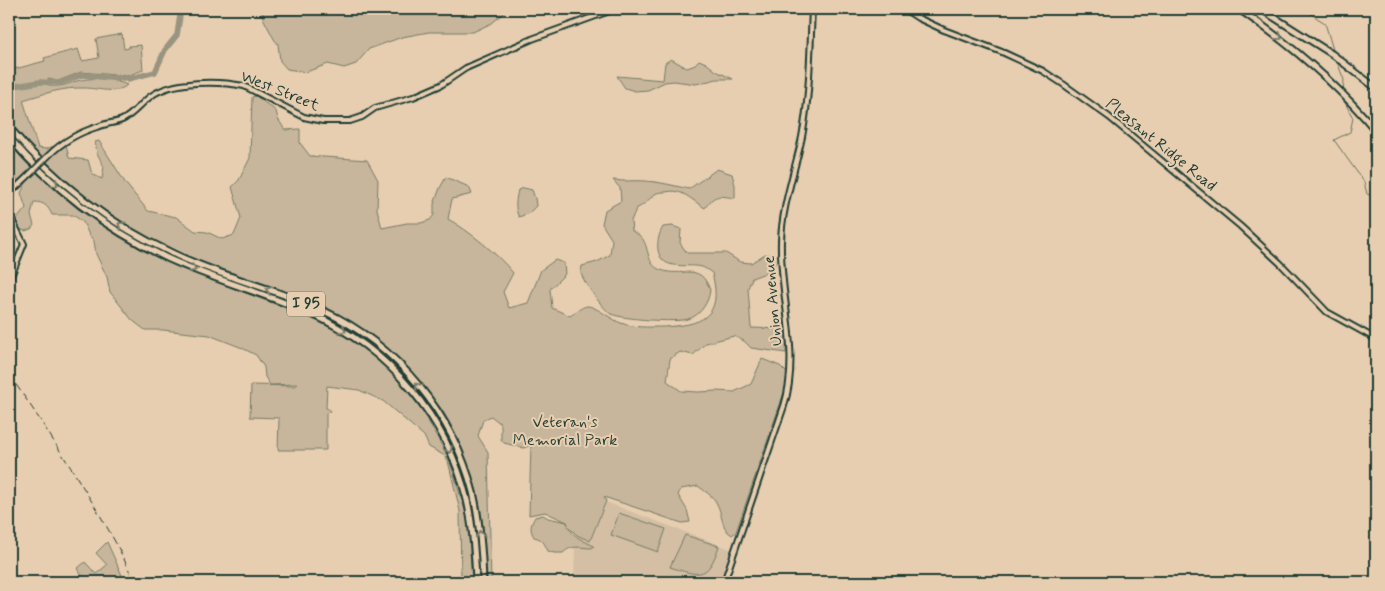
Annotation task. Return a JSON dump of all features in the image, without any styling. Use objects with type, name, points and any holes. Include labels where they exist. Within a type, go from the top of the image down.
[{"type":"highway","points":[[1239,9],[1293,48],[1335,86],[1376,131]]},
{"type":"highway","points":[[1261,9],[1328,51],[1376,88]]},
{"type":"highway","name":"I 95","points":[[9,127],[40,161],[64,183],[94,207],[126,228],[154,245],[194,263],[326,312],[363,335],[396,362],[435,408],[449,431],[462,461],[477,513],[483,582]]},
{"type":"highway","name":"I 95","points":[[9,137],[35,165],[68,195],[125,236],[188,268],[321,318],[359,340],[392,368],[415,393],[428,411],[454,459],[470,517],[476,582]]},
{"type":"street","name":"West Street","points":[[9,194],[59,144],[100,125],[121,121],[151,96],[170,87],[198,84],[234,84],[244,86],[304,118],[340,122],[356,120],[375,108],[413,97],[441,85],[466,68],[524,42],[580,20],[615,9]]},
{"type":"street","name":"Union Avenue","points":[[724,582],[787,397],[790,380],[791,358],[781,241],[804,123],[812,9]]},
{"type":"street","name":"Pleasant Ridge Road","points":[[904,9],[944,30],[1043,71],[1063,84],[1109,117],[1240,226],[1280,263],[1327,312],[1376,339]]},
{"type":"street","points":[[9,208],[24,244],[9,281]]},
{"type":"shaded area","points":[[606,502],[733,550],[722,582],[574,582],[575,541],[579,536],[591,540]]},
{"type":"green space","points":[[262,9],[509,9],[492,23],[473,32],[429,32],[402,37],[369,49],[356,64],[344,68],[328,64],[306,72],[287,69],[280,61],[278,44],[263,18]]},
{"type":"green space","points":[[122,34],[124,49],[129,48],[129,46],[141,45],[143,70],[127,76],[81,72],[58,81],[48,79],[50,86],[86,79],[98,79],[116,81],[127,85],[123,88],[118,90],[69,89],[54,91],[23,100],[38,148],[46,149],[54,146],[42,158],[9,123],[9,60],[15,69],[45,61],[44,58],[78,49],[82,61],[99,58],[96,39]]},
{"type":"green space","points":[[671,59],[687,68],[693,66],[699,60],[733,79],[717,79],[696,84],[674,81],[665,82],[648,90],[635,91],[625,88],[617,76],[663,80],[665,63]]},
{"type":"green space","name":"Veteran's Memorial Park","points":[[256,96],[276,111],[278,119],[285,130],[300,129],[300,143],[310,156],[367,160],[378,180],[377,209],[382,228],[430,220],[434,215],[434,204],[446,177],[469,187],[472,194],[452,199],[448,219],[483,243],[513,273],[503,292],[509,308],[528,303],[541,270],[555,260],[564,263],[565,274],[550,289],[552,308],[570,316],[590,306],[626,325],[663,327],[688,324],[706,316],[712,309],[715,300],[715,288],[712,273],[702,267],[669,264],[664,261],[660,257],[658,250],[660,232],[663,227],[672,226],[681,229],[680,243],[687,253],[726,253],[740,262],[751,263],[765,254],[774,256],[775,264],[768,272],[752,278],[748,288],[751,328],[782,329],[787,333],[786,353],[751,348],[744,341],[734,336],[706,343],[693,355],[680,352],[670,359],[667,381],[681,391],[734,392],[751,384],[762,359],[780,366],[787,373],[786,387],[736,532],[732,535],[728,532],[715,500],[698,486],[681,489],[678,495],[687,510],[690,522],[682,523],[604,497],[606,501],[590,541],[577,535],[568,526],[576,536],[594,546],[592,548],[573,547],[563,553],[548,551],[543,542],[532,534],[531,527],[535,517],[543,515],[567,522],[545,512],[529,515],[531,445],[524,448],[504,443],[501,439],[501,424],[491,416],[483,420],[478,436],[488,452],[491,582],[487,582],[482,517],[477,491],[467,462],[442,410],[398,358],[369,334],[317,303],[200,261],[138,231],[80,192],[46,161],[56,149],[66,144],[69,158],[88,160],[92,174],[102,179],[104,167],[97,153],[95,142],[99,141],[126,184],[148,211],[176,217],[195,231],[207,232],[222,239],[234,235],[241,218],[232,187],[239,180],[250,158],[252,97]]},
{"type":"green space","points":[[9,144],[32,169],[19,182],[9,169],[9,152],[11,152]]},
{"type":"green space","points":[[717,169],[732,174],[735,185],[735,198],[715,198],[705,208],[682,193],[672,191],[659,192],[636,209],[631,221],[632,231],[642,238],[651,261],[656,268],[669,272],[696,273],[706,281],[710,290],[703,308],[696,315],[681,320],[637,319],[611,314],[594,295],[581,273],[582,266],[597,262],[610,255],[612,240],[602,224],[605,210],[621,201],[620,188],[613,180],[652,182],[689,189]]},
{"type":"green space","points":[[36,171],[78,209],[138,247],[180,268],[304,315],[337,331],[373,356],[398,378],[421,408],[449,459],[468,520],[472,582],[461,582],[460,511],[448,461],[445,456],[429,447],[424,436],[383,401],[359,390],[327,386],[326,408],[330,410],[326,413],[326,450],[278,450],[279,418],[250,417],[251,385],[295,386],[298,384],[270,385],[265,377],[264,367],[256,355],[209,335],[145,330],[132,320],[110,292],[107,277],[96,254],[94,241],[83,222],[73,215],[52,215],[45,205],[34,202],[31,215],[34,225],[31,229],[25,231],[20,229],[16,220],[26,208],[21,193],[27,181]]},
{"type":"green space","points":[[524,188],[532,190],[536,206],[529,213],[519,217],[516,207],[518,190]]},
{"type":"green space","points":[[619,513],[666,529],[658,552],[611,535]]},
{"type":"green space","points":[[685,535],[719,546],[711,565],[702,573],[689,573],[670,567]]},
{"type":"green space","points":[[107,542],[125,582],[87,582],[77,569],[85,562],[96,574],[107,565],[96,553]]},
{"type":"waterway","points":[[9,87],[40,82],[60,83],[82,75],[128,79],[155,72],[165,50],[177,35],[181,9]]},
{"type":"waterway","points":[[1303,9],[1325,23],[1334,53]]},
{"type":"waterway","points":[[1336,59],[1344,80],[1343,91]]},
{"type":"waterway","points":[[1342,97],[1353,118],[1350,132],[1334,140],[1364,182],[1367,194],[1376,197]]},
{"type":"railway","points":[[9,375],[98,511],[121,553],[134,582]]}]
